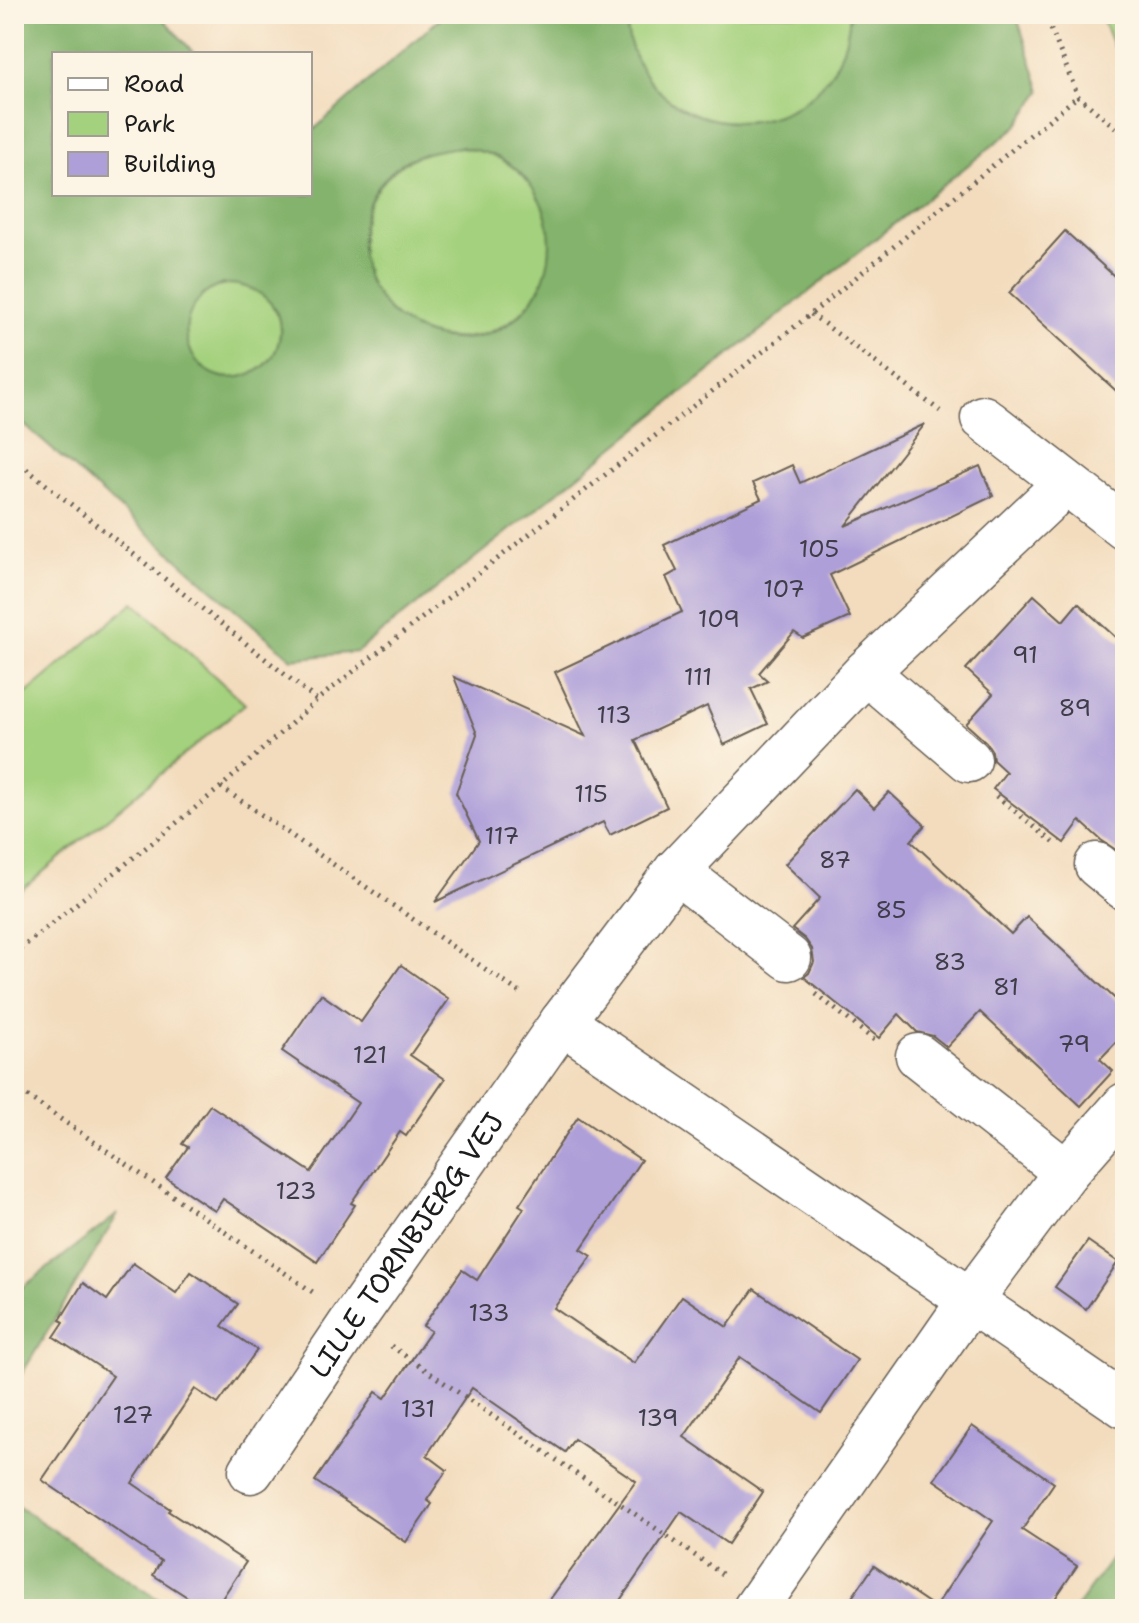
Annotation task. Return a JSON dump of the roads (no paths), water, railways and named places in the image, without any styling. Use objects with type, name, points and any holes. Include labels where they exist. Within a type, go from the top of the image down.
[{"type":"street","points":[[983,418],[1125,528]]},
{"type":"street","name":"LILLE TORNBJERG VEJ","points":[[251,1471],[562,1022],[676,871],[866,672],[1066,483]]},
{"type":"street","points":[[866,672],[969,760]]},
{"type":"street","points":[[676,871],[789,958]]},
{"type":"street","points":[[562,1022],[1125,1406]]},
{"type":"street","points":[[918,1056],[1066,1172]]},
{"type":"street","points":[[755,1609],[971,1299],[1066,1172],[1125,1105]]}]
